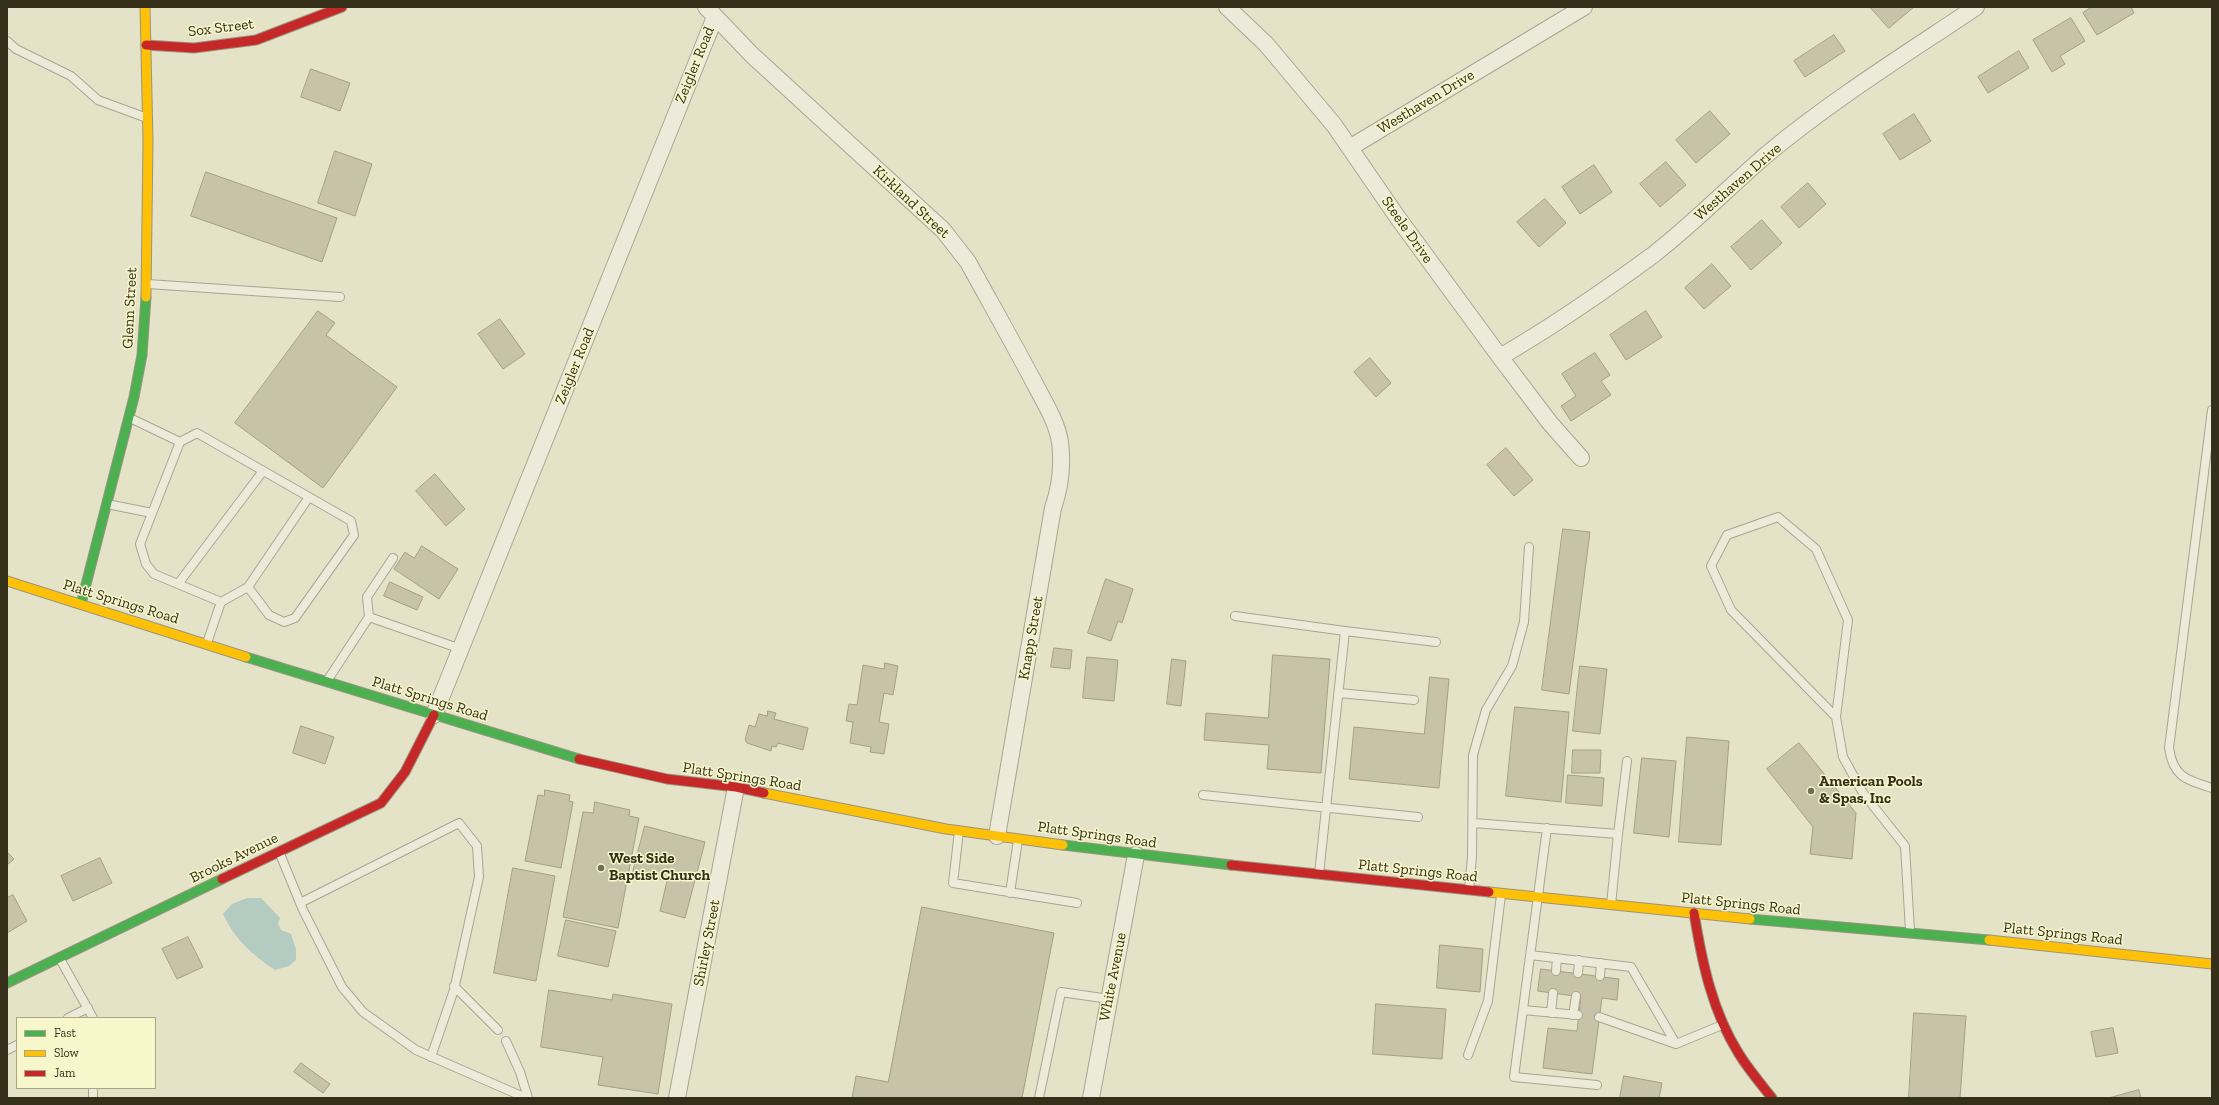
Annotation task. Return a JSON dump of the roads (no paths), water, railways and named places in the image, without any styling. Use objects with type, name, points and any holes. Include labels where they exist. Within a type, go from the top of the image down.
[{"type":"main road","name":"Glenn Street","points":[[81,604],[142,355],[146,312],[148,118],[145,7]]},
{"type":"main road","name":"Sox Street","points":[[146,45],[194,48],[256,40],[342,7]]},
{"type":"main road","name":"Platt Springs Road","points":[[7,581],[434,715],[638,774],[702,786],[736,787],[959,831],[1136,855],[1610,906],[1655,908],[1858,930],[1910,932],[2212,964]]},
{"type":"main road","name":"Brooks Avenue","points":[[7,983],[381,803],[405,772],[434,715]]},
{"type":"main road","points":[[1694,913],[1702,960],[1712,998],[1723,1025],[1736,1049],[1772,1098]]},
{"type":"street","name":"Steele Drive","points":[[1227,7],[1266,44],[1334,125],[1351,147],[1398,218],[1500,357],[1550,424],[1581,458]]},
{"type":"street","name":"Westhaven Drive","points":[[1351,147],[1584,7]]},
{"type":"street","name":"Westhaven Drive","points":[[1500,357],[1529,340],[1653,254],[1704,212],[1766,155],[1802,127],[1854,89],[1976,7]]},
{"type":"street","name":"Kirkland Street","points":[[711,11],[752,54],[943,230],[956,245],[968,262],[1030,375],[1051,415],[1060,440]]},
{"type":"street","name":"Zeigler Road","points":[[434,715],[711,11]]},
{"type":"street","name":"Knapp Street","points":[[997,836],[1054,508],[1060,488],[1062,466],[1060,440]]},
{"type":"street","name":"Shirley Street","points":[[677,1098],[736,787]]},
{"type":"street","name":"White Avenue","points":[[1091,1098],[1136,855]]},
{"type":"lane","points":[[7,41],[16,49],[71,76],[98,100],[148,118]]},
{"type":"lane","points":[[146,284],[340,297]]},
{"type":"lane","points":[[2212,410],[2169,748],[2171,763],[2179,774],[2189,780],[2212,788]]},
{"type":"lane","points":[[128,417],[180,442]]},
{"type":"lane","points":[[221,602],[154,574],[146,564],[140,544],[180,442],[197,433],[351,521],[354,535],[295,618],[284,622],[269,615],[248,587]]},
{"type":"lane","points":[[178,584],[263,471]]},
{"type":"lane","points":[[207,644],[221,602],[248,587],[309,497]]},
{"type":"lane","points":[[106,504],[152,513]]},
{"type":"lane","points":[[1836,717],[1731,610],[1711,566],[1727,535],[1778,517],[1816,549],[1848,620],[1836,717],[1843,757],[1863,793],[1905,846],[1910,932]]},
{"type":"lane","points":[[1469,891],[1473,823],[1473,755],[1486,710],[1512,666],[1524,622],[1529,547]]},
{"type":"lane","points":[[326,681],[369,617],[367,597],[393,558]]},
{"type":"lane","points":[[1235,616],[1436,642]]},
{"type":"lane","points":[[369,617],[460,649]]},
{"type":"lane","points":[[1319,874],[1345,631]]},
{"type":"lane","points":[[1339,693],[1414,700]]},
{"type":"lane","points":[[1610,906],[1627,761]]},
{"type":"lane","points":[[1203,796],[1418,817]]},
{"type":"lane","points":[[300,903],[459,823],[477,846],[479,877],[454,986],[431,1057]]},
{"type":"lane","points":[[1473,823],[1618,834]]},
{"type":"lane","points":[[1547,828],[1539,898],[1514,1077],[1597,1085]]},
{"type":"lane","points":[[959,831],[953,883],[1077,903]]},
{"type":"lane","points":[[1010,892],[1018,839]]},
{"type":"lane","points":[[279,852],[300,903],[342,987],[363,1012],[416,1050],[527,1098]]},
{"type":"lane","points":[[1468,1055],[1488,1001],[1501,894]]},
{"type":"lane","points":[[1530,955],[1631,967],[1676,1044]]},
{"type":"lane","points":[[59,958],[92,1017]]},
{"type":"lane","points":[[1556,971],[1557,958]]},
{"type":"lane","points":[[1578,974],[1579,960]]},
{"type":"lane","points":[[1600,976],[1601,963]]},
{"type":"lane","points":[[454,986],[498,1030]]},
{"type":"lane","points":[[1039,1098],[1061,992],[1109,999]]},
{"type":"lane","points":[[1551,1013],[1553,993]]},
{"type":"lane","points":[[1523,1010],[1576,1015],[1576,996]]},
{"type":"lane","points":[[70,1017],[88,1008]]},
{"type":"lane","points":[[1599,1017],[1676,1044],[1723,1025]]},
{"type":"lane","points":[[506,1041],[520,1072],[527,1098]]},
{"type":"lane","points":[[7,1050],[16,1046]]},
{"type":"place","name":"American Pools & Spas, Inc","points":[[1811,791]]},
{"type":"place","name":"West Side Baptist Church","points":[[601,868]]}]
